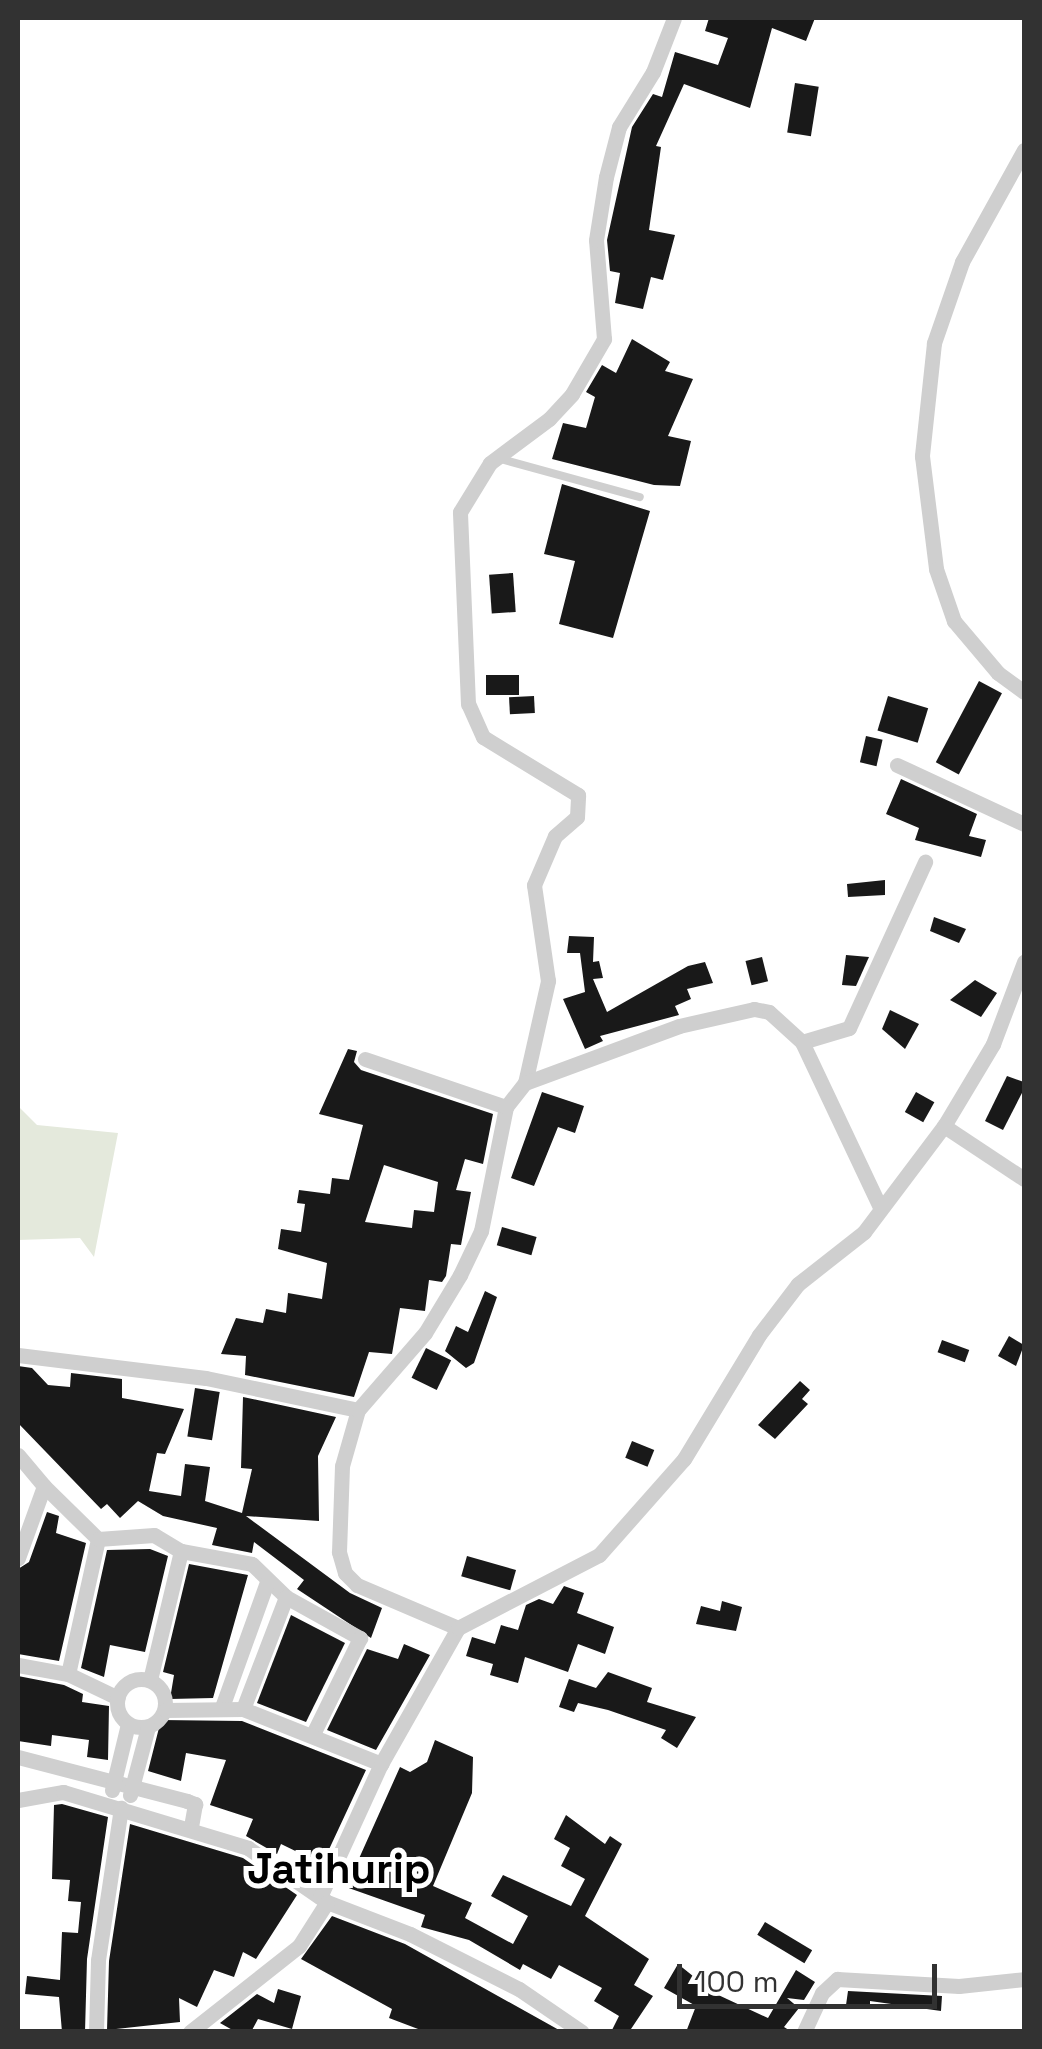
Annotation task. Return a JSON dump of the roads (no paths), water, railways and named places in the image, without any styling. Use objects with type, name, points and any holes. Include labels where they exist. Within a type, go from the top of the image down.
[{"type":"street","points":[[458,1628],[357,1585],[341,1563],[342,1466],[358,1410],[425,1333],[481,1231],[506,1107],[525,1083],[548,982],[534,885],[579,804],[565,781],[532,772],[483,737],[468,704],[460,512],[496,458],[549,420],[604,339],[596,240],[606,177],[619,127],[653,72],[674,18]]},
{"type":"street","points":[[1024,150],[962,262],[934,342],[922,456],[936,569],[954,620],[998,674],[1024,692]]},
{"type":"street","points":[[897,765],[1024,824]]},
{"type":"street","points":[[802,1042],[849,1028],[925,862]]},
{"type":"street","points":[[190,2032],[298,1946],[324,1900],[381,1764],[458,1628],[599,1555],[684,1459],[759,1335],[798,1284],[864,1232],[944,1126],[993,1044],[1024,962]]},
{"type":"street","points":[[525,1083],[679,1026],[754,1008],[780,1018],[802,1042],[880,1207]]},
{"type":"street","points":[[365,1060],[506,1107]]},
{"type":"street","points":[[944,1126],[1024,1179]]},
{"type":"street","points":[[18,1355],[206,1378],[358,1410]]},
{"type":"street","points":[[18,1455],[98,1539],[154,1535],[181,1551],[252,1564],[286,1597],[360,1638],[313,1734]]},
{"type":"street","points":[[18,1558],[25,1503],[44,1486]]},
{"type":"street","points":[[68,1674],[98,1539]]},
{"type":"street","points":[[150,1680],[181,1551]]},
{"type":"street","points":[[222,1707],[267,1582]]},
{"type":"street","points":[[243,1709],[286,1597]]},
{"type":"street","points":[[18,1665],[68,1674],[118,1698],[128,1724],[113,1781],[120,1807]]},
{"type":"street","points":[[118,1698],[136,1679],[150,1680],[163,1692],[165,1710]]},
{"type":"street","points":[[96,2032],[98,1960],[120,1807],[132,1785],[148,1727],[165,1710],[243,1709],[381,1764]]},
{"type":"street","points":[[128,1724],[148,1727]]},
{"type":"street","points":[[18,1757],[195,1804],[191,1826]]},
{"type":"street","points":[[18,1800],[63,1792],[191,1826],[274,1862],[324,1900],[410,1934],[519,1990],[582,2032]]},
{"type":"street","points":[[804,2032],[822,1993],[837,1980],[959,1986],[1024,1979]]},
{"type":"lane","points":[[496,458],[640,497]]},
{"type":"district","name":"Jatihurip","points":[[339,1869]]}]
